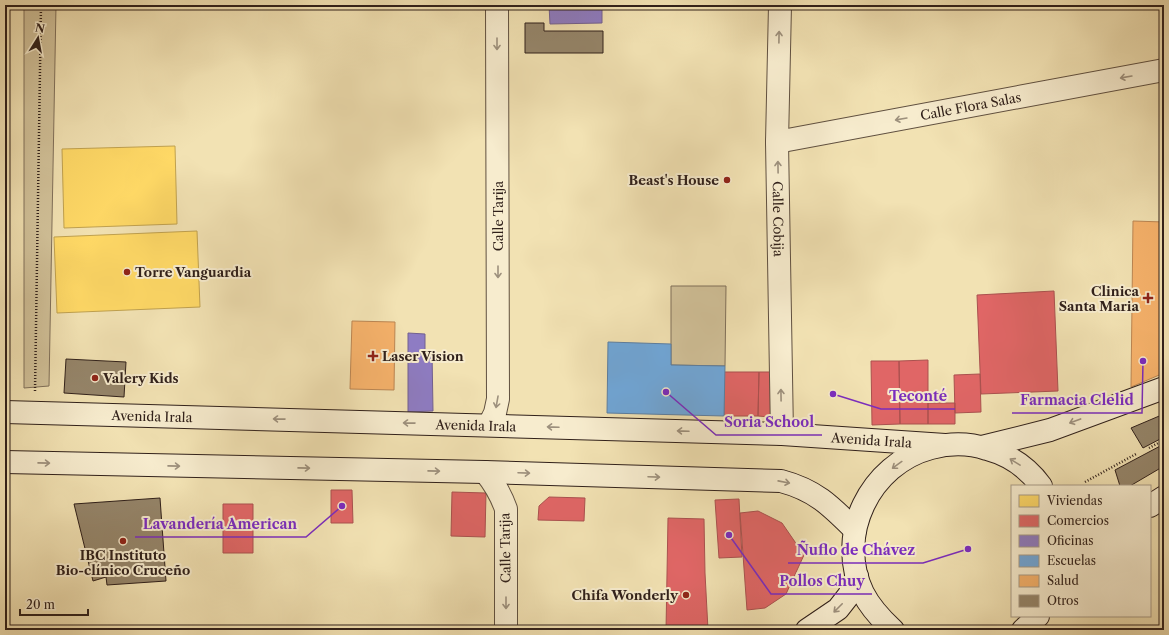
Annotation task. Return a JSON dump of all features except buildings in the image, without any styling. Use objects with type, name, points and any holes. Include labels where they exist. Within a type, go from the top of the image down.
[{"type":"main road","name":"Calle Tarija","points":[[489,425],[495,413],[498,399],[497,5]]},
{"type":"main road","name":"Calle Cobija","points":[[780,5],[777,142],[782,434]]},
{"type":"main road","name":"Calle Flora Salas","points":[[777,142],[1164,70]]},
{"type":"main road","points":[[982,448],[1050,430],[1164,388]]},
{"type":"main road","name":"Avenida Irala","points":[[5,412],[782,434],[945,445]]},
{"type":"main road","points":[[893,630],[881,619],[863,592],[857,576],[854,558],[855,530],[861,510],[869,493],[887,472],[902,460],[919,452],[945,445],[964,445],[982,448],[1000,454],[1022,466],[1040,485]]},
{"type":"main road","points":[[5,462],[485,472],[781,481],[797,485],[817,495],[833,508],[855,530]]},
{"type":"main road","name":"Calle Tarija","points":[[485,472],[501,495],[506,509],[506,630]]},
{"type":"main road","points":[[1151,505],[1164,497]]},
{"type":"main road","points":[[807,630],[838,609],[849,595],[857,576]]},
{"type":"main road","points":[[1023,630],[1037,617]]},
{"type":"path","points":[[35,413],[41,5]]},
{"type":"path","points":[[1149,448],[1164,440]]},
{"type":"path","points":[[1085,482],[1136,454]]},
{"type":"shaded area","points":[[24,5],[56,5],[49,386],[24,388]]},
{"type":"shaded area","points":[[671,286],[726,286],[725,366],[671,365]]},
{"type":"place","name":"Beast's House","points":[[727,180]]},
{"type":"place","name":"Torre Vanguardia","points":[[127,272]]},
{"type":"place","name":"Clinica Santa Maria","points":[[1148,298]]},
{"type":"place","name":"Laser Vision","points":[[373,356]]},
{"type":"place","name":"Farmacia Clelid","points":[[1143,361]]},
{"type":"place","name":"Valery Kids","points":[[95,378]]},
{"type":"place","name":"Soria School","points":[[666,392]]},
{"type":"place","name":"Teconté","points":[[833,394]]},
{"type":"place","name":"Lavandería American","points":[[342,506]]},
{"type":"place","name":"Pollos Chuy","points":[[729,535]]},
{"type":"place","name":"IBC Instituto Bio-clínico Cruceño","points":[[123,541]]},
{"type":"place","name":"Ñuflo de Chávez","points":[[968,549]]},
{"type":"place","name":"Chifa Wonderly","points":[[686,595]]}]
